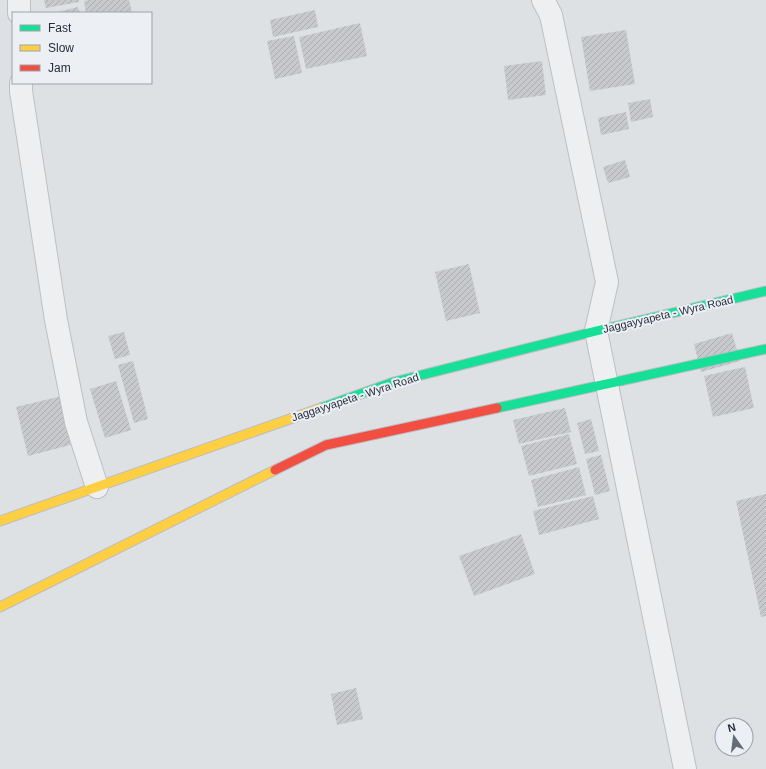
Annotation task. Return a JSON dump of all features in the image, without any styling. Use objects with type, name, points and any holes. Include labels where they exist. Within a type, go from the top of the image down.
[{"type":"main road","name":"Jaggayyapeta - Wyra Road","points":[[0,521],[394,382],[596,331],[766,291]]},
{"type":"main road","points":[[0,607],[326,445],[766,349]]},
{"type":"street","points":[[19,0],[19,12]]},
{"type":"street","points":[[543,0],[551,15],[607,282],[596,331],[685,769]]},
{"type":"street","points":[[20,84],[56,320],[76,422],[97,487]]},
{"type":"building","points":[[44,0],[79,0],[79,2],[46,8]]},
{"type":"building","points":[[129,0],[132,12],[86,12],[84,1]]},
{"type":"building","points":[[78,7],[80,12],[57,12]]},
{"type":"building","points":[[315,10],[318,27],[273,37],[270,20]]},
{"type":"building","points":[[360,23],[367,56],[306,69],[299,37]]},
{"type":"building","points":[[626,30],[635,84],[590,91],[581,37]]},
{"type":"building","points":[[294,36],[302,73],[275,79],[267,41]]},
{"type":"building","points":[[542,61],[546,95],[508,100],[504,66]]},
{"type":"building","points":[[650,99],[653,117],[631,122],[628,103]]},
{"type":"building","points":[[626,112],[629,129],[601,135],[598,118]]},
{"type":"building","points":[[625,160],[630,177],[608,183],[603,167]]},
{"type":"building","points":[[469,264],[480,313],[446,321],[435,272]]},
{"type":"building","points":[[124,332],[130,355],[115,359],[108,336]]},
{"type":"building","points":[[732,333],[740,361],[701,372],[694,344]]},
{"type":"building","points":[[133,361],[148,419],[134,423],[118,365]]},
{"type":"building","points":[[745,367],[754,408],[713,417],[704,376]]},
{"type":"building","points":[[116,381],[131,430],[105,438],[90,389]]},
{"type":"building","points":[[62,396],[74,444],[28,456],[16,407]]},
{"type":"building","points":[[565,408],[571,432],[519,444],[513,420]]},
{"type":"building","points":[[591,419],[599,451],[585,454],[577,423]]},
{"type":"building","points":[[569,434],[577,464],[529,476],[521,446]]},
{"type":"building","points":[[601,455],[610,491],[595,495],[586,459]]},
{"type":"building","points":[[579,467],[586,495],[538,507],[531,480]]},
{"type":"building","points":[[766,494],[766,616],[761,617],[736,501]]},
{"type":"building","points":[[593,496],[599,519],[539,535],[533,511]]},
{"type":"building","points":[[521,534],[535,574],[474,596],[459,556]]},
{"type":"building","points":[[356,688],[363,719],[337,725],[331,694]]},
{"type":"traffic: fast","points":[[321,408],[394,382],[596,331],[766,291]]},
{"type":"traffic: fast","points":[[497,408],[766,349]]},
{"type":"traffic: slow","points":[[0,521],[321,408]]},
{"type":"traffic: slow","points":[[0,607],[275,470]]},
{"type":"traffic: jam","points":[[275,470],[326,445],[497,408]]}]
